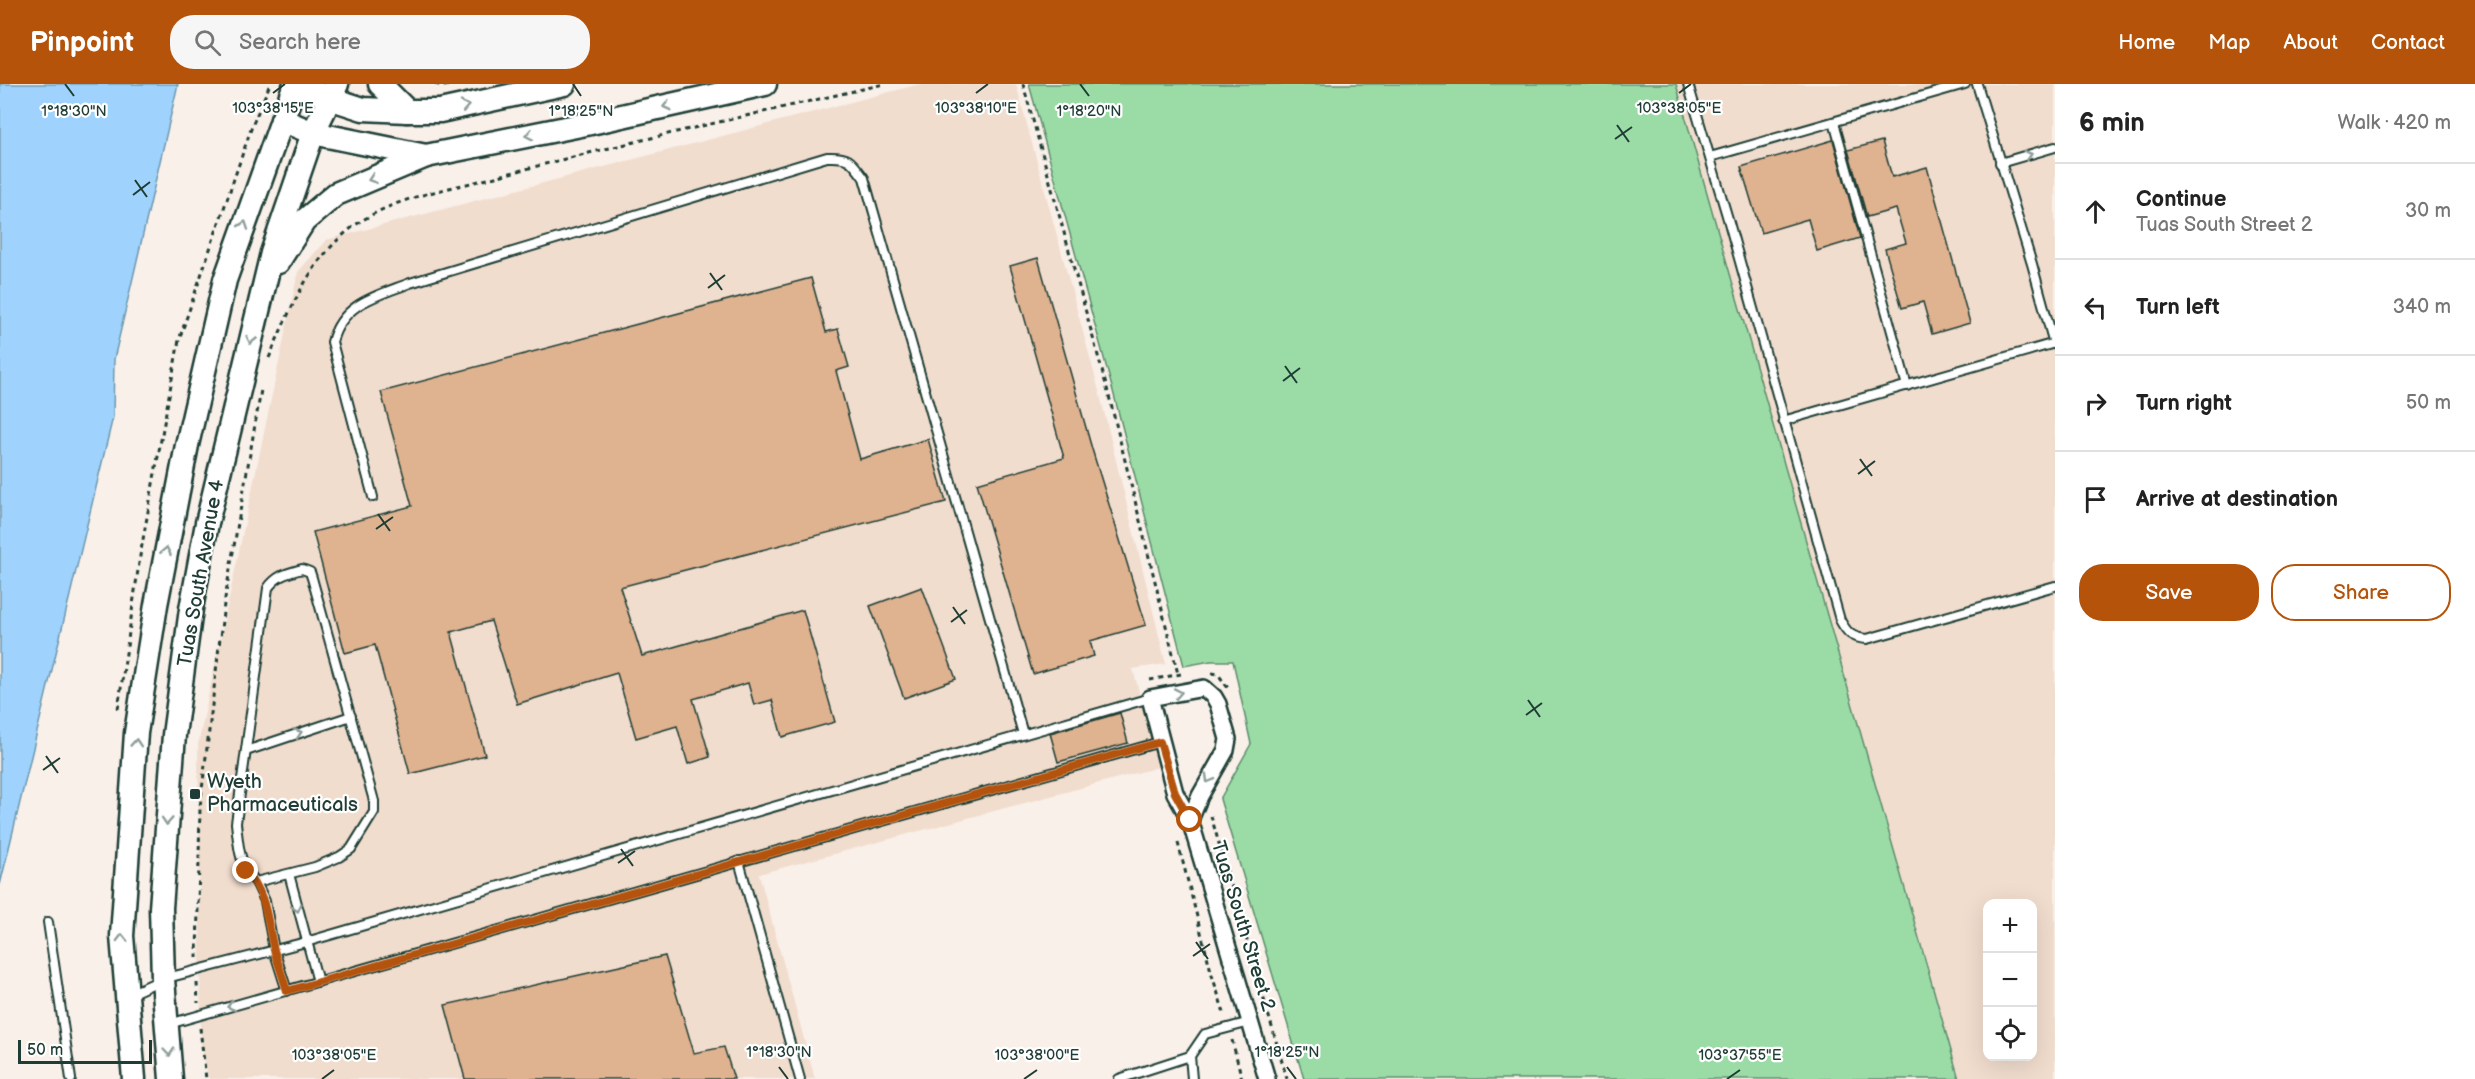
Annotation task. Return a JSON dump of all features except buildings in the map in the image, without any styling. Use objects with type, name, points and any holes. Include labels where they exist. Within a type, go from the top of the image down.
[{"type":"street","points":[[296,84],[333,91],[363,109],[407,111],[440,111],[564,84]]},
{"type":"street","name":"Tuas South Avenue 4","points":[[134,1079],[122,936],[136,744],[156,605],[187,445],[225,280],[296,84]]},
{"type":"street","points":[[380,84],[407,111]]},
{"type":"street","points":[[264,283],[304,221],[319,207],[336,194],[393,172],[426,156],[586,124],[765,84]]},
{"type":"street","name":"Tuas South Avenue 4","points":[[171,1079],[163,979],[161,908],[171,769],[191,609],[207,523],[272,253],[313,133],[333,91]]},
{"type":"street","points":[[282,120],[313,133],[426,156]]},
{"type":"street","points":[[1147,699],[1204,688],[1214,696],[1218,704],[1228,739],[1227,750],[1200,796],[1190,820]]},
{"type":"street","name":"Tuas South Street 2","points":[[1147,699],[1175,793],[1190,820],[1267,1079]]},
{"type":"lane","points":[[1688,84],[1840,620],[1848,634],[1856,639],[1867,639],[2055,586]]},
{"type":"lane","points":[[1710,157],[1965,84]]},
{"type":"lane","points":[[1783,421],[2054,343],[1977,84]]},
{"type":"lane","points":[[1834,122],[1907,386]]},
{"type":"lane","points":[[2000,163],[2055,147]]},
{"type":"lane","points":[[373,497],[332,342],[336,328],[345,316],[359,304],[421,279],[827,158],[842,156],[853,162],[864,178],[1023,734]]},
{"type":"lane","points":[[256,882],[315,867],[339,857],[351,849],[374,812],[375,801],[312,578],[310,572],[302,569],[283,574],[273,580],[268,588],[236,823],[240,858],[265,901],[274,951],[287,991]]},
{"type":"lane","points":[[126,996],[163,979],[306,942],[1147,699]]},
{"type":"lane","points":[[246,751],[351,716]]},
{"type":"lane","points":[[166,1025],[1160,742]]},
{"type":"lane","points":[[739,861],[800,1079]]},
{"type":"lane","points":[[289,874],[318,982]]},
{"type":"lane","points":[[48,922],[71,1079]]},
{"type":"lane","points":[[1192,1079],[1190,1056],[1204,1034],[1250,1022]]},
{"type":"lane","points":[[1119,1079],[1190,1056]]},
{"type":"path","points":[[435,84],[443,86],[458,84]]},
{"type":"path","points":[[266,365],[301,286],[335,242],[355,225],[391,205],[532,168],[884,84]]},
{"type":"path","points":[[1023,84],[1108,392],[1178,674]]},
{"type":"path","points":[[206,1079],[198,1015],[197,970],[200,807],[224,604],[262,387]]},
{"type":"path","points":[[1147,699],[1142,684],[1152,679],[1188,673]]},
{"type":"path","points":[[1208,673],[1218,674],[1227,685],[1230,694]]},
{"type":"path","points":[[1211,810],[1210,819],[1287,1079]]},
{"type":"path","points":[[1178,843],[1242,1079]]},
{"type":"shaded area","points":[[920,84],[1016,84],[1099,391],[1166,664],[1133,669],[1159,767],[759,874],[815,1079],[209,1079],[201,1046],[198,745],[298,272],[326,240]]},
{"type":"shaded area","points":[[1676,84],[2055,84],[2055,1079],[1959,1079]]},
{"type":"green space","points":[[1029,84],[1676,84],[1959,1079],[1304,1079],[1220,799],[1251,744],[1233,661],[1211,661],[1184,666],[1113,391]]},
{"type":"water","points":[[0,84],[178,84],[114,359],[113,417],[0,885]]},
{"type":"place","name":"Wyeth Pharmaceuticals","points":[[195,794]]},
{"type":"route","points":[[246,871],[256,882],[265,901],[274,951],[287,991],[1160,742],[1175,793],[1190,820]]}]
